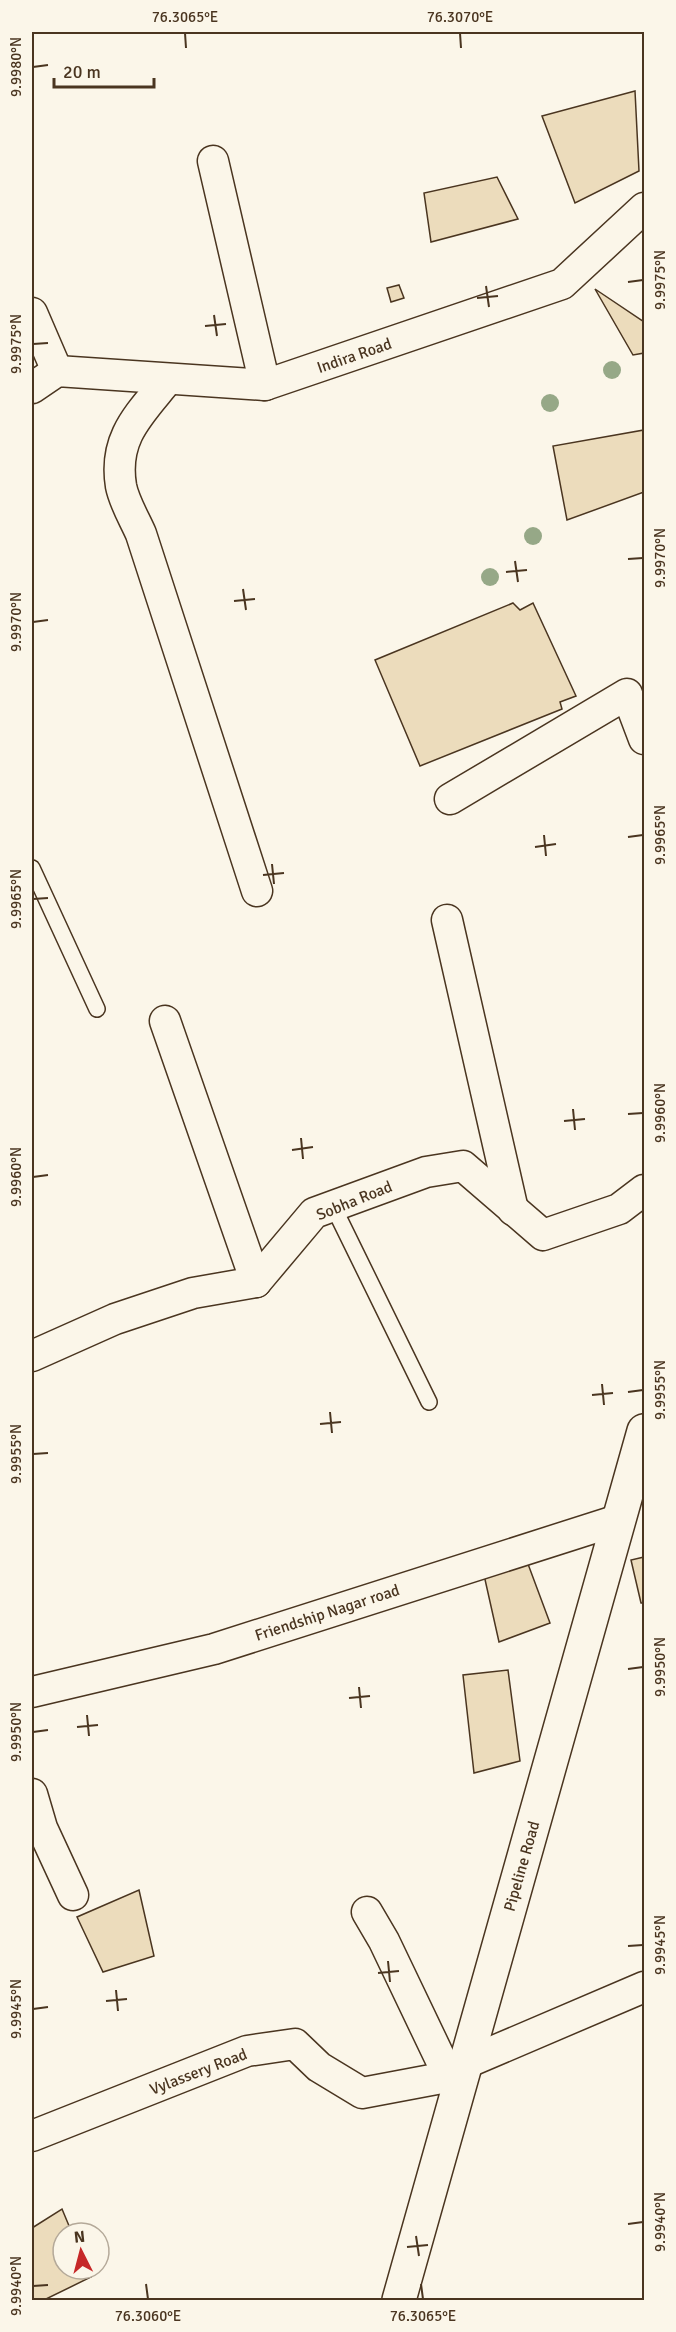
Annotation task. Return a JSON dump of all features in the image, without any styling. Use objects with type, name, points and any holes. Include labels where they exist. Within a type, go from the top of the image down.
[{"type":"street","points":[[213,161],[265,385]]},
{"type":"street","name":"Indira Road","points":[[57,371],[265,385],[562,284],[645,207]]},
{"type":"street","points":[[32,312],[57,371],[32,388]]},
{"type":"street","points":[[168,379],[127,432],[120,456],[122,488],[141,534],[257,891]]},
{"type":"street","points":[[450,800],[636,690],[645,739]]},
{"type":"street","points":[[447,920],[513,1209]]},
{"type":"street","points":[[32,1356],[115,1319],[182,1297],[256,1282],[165,1021]]},
{"type":"street","name":"Sobha Road","points":[[256,1282],[314,1213],[426,1172],[463,1166],[543,1235],[619,1209],[645,1190]]},
{"type":"street","name":"Pipeline Road","points":[[399,2301],[459,2072],[645,1431]]},
{"type":"street","name":"Friendship Nagar road","points":[[32,1692],[214,1649],[618,1520]]},
{"type":"street","points":[[32,1794],[37,1832],[73,1895]]},
{"type":"street","points":[[367,1912],[459,2072]]},
{"type":"street","name":"Vylassery Road","points":[[32,2136],[247,2051],[295,2044],[320,2067],[362,2093],[459,2072],[645,1987]]},
{"type":"lane","points":[[32,868],[97,1009]]},
{"type":"lane","points":[[333,1206],[429,1402]]},
{"type":"building","points":[[635,91],[639,171],[575,203],[542,116]]},
{"type":"building","points":[[497,177],[518,219],[431,242],[424,193]]},
{"type":"building","points":[[399,285],[404,298],[391,302],[387,288]]},
{"type":"building","points":[[595,289],[644,322],[644,353],[633,355]]},
{"type":"building","points":[[644,430],[644,492],[567,520],[553,446]]},
{"type":"building","points":[[513,603],[520,610],[533,603],[576,696],[560,702],[562,709],[420,766],[375,660]]},
{"type":"building","points":[[644,1557],[644,1603],[641,1603],[631,1560]]},
{"type":"building","points":[[528,1564],[550,1623],[499,1642],[484,1575]]},
{"type":"building","points":[[508,1670],[520,1761],[474,1773],[463,1675]]},
{"type":"building","points":[[139,1890],[154,1956],[103,1972],[77,1917]]},
{"type":"building","points":[[62,2209],[67,2221],[51,2221],[51,2281],[83,2281],[44,2300],[32,2300],[32,2228]]}]
